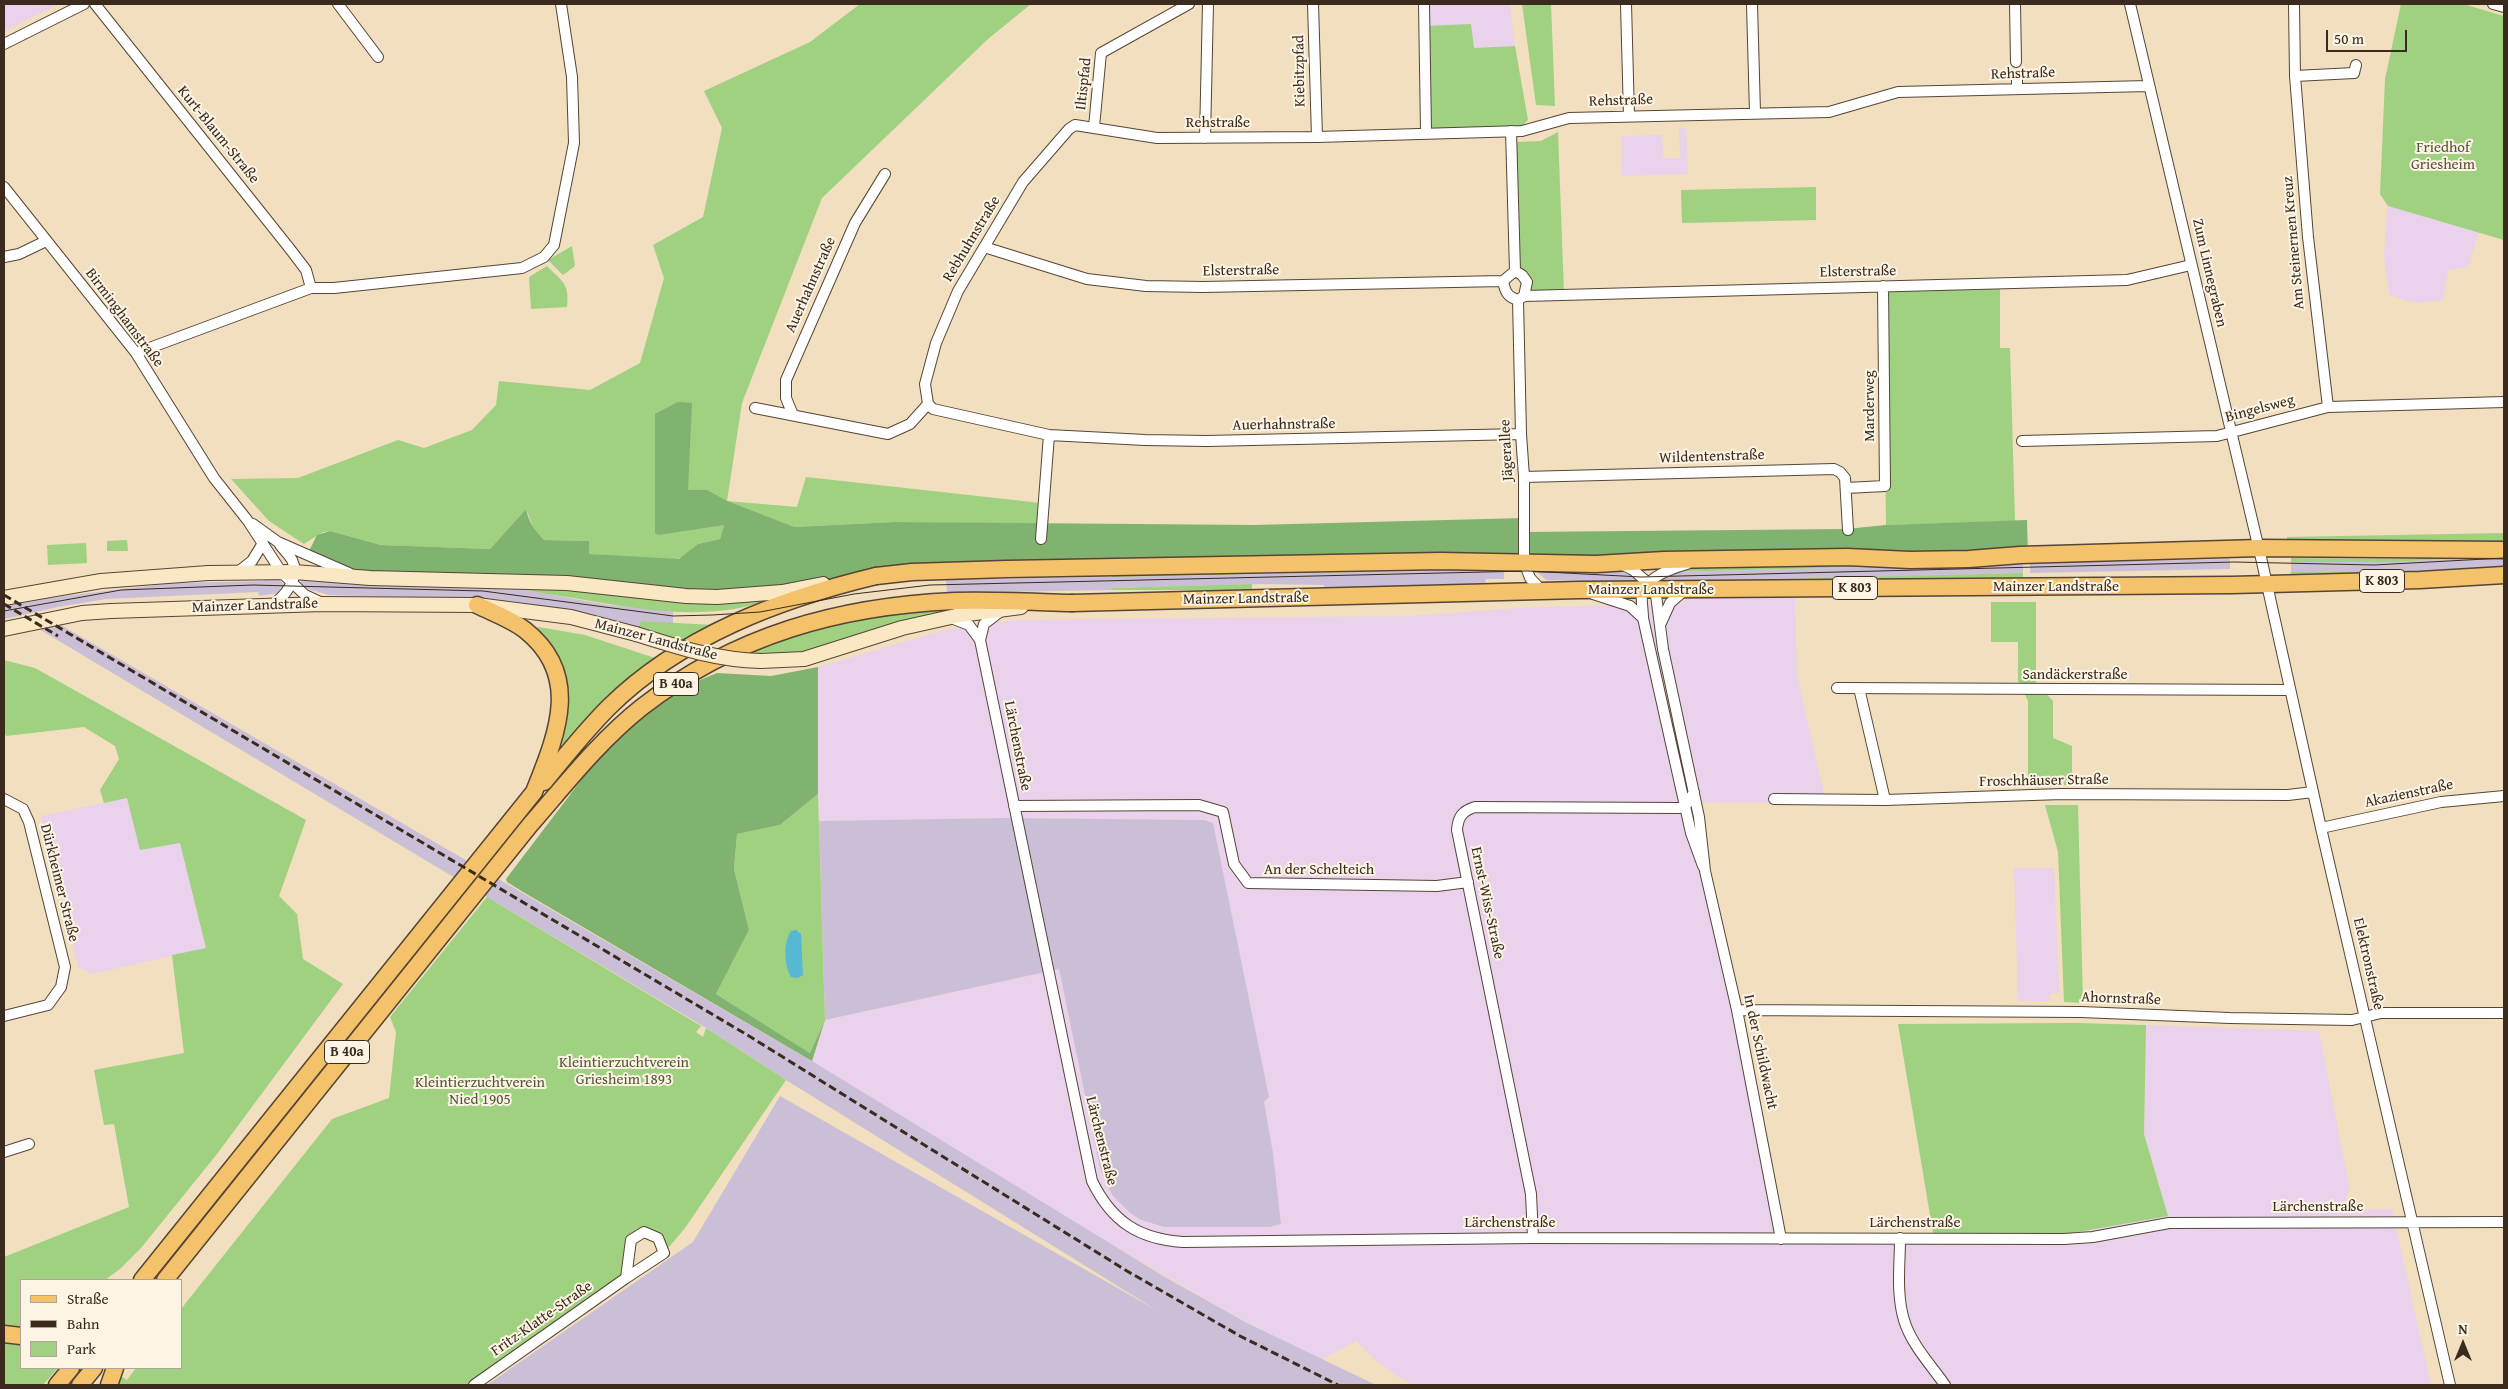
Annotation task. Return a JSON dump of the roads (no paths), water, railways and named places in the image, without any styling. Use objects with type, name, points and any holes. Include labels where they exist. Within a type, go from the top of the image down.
[{"type":"main road","name":"Mainzer Landstraße","points":[[4,598],[102,582],[208,573],[567,583],[686,596],[717,597],[774,593],[912,572],[1007,569],[1431,562],[1620,564],[1847,557],[1910,560],[1960,559],[2020,554],[2259,548],[2504,550]]},
{"type":"main road","name":"Mainzer Landstraße","points":[[4,629],[82,613],[111,610],[323,604],[477,606],[571,617],[636,634],[699,654],[738,661],[761,661],[804,659],[902,628],[948,617],[1017,607],[1072,603],[1649,588],[1685,590],[2266,584],[2420,580],[2504,575]]},
{"type":"main road","name":"B 40a","points":[[143,1279],[492,843],[610,706],[640,681],[707,637],[760,611],[808,594],[876,576]]},
{"type":"main road","name":"B 40a","points":[[166,1279],[530,825],[581,766],[642,708],[676,684],[739,648],[778,631],[815,620],[865,610],[910,604],[957,601],[1072,603]]},
{"type":"main road","points":[[477,606],[507,619],[524,630],[538,643],[558,677],[560,694],[560,715],[555,737],[534,792],[492,843]]},
{"type":"main road","points":[[4,1334],[20,1336]]},
{"type":"main road","points":[[57,1385],[70,1369]]},
{"type":"main road","points":[[80,1385],[93,1369]]},
{"type":"main road","points":[[109,1385],[115,1369]]},
{"type":"street","points":[[4,44],[84,4]]},
{"type":"street","name":"Kurt-Blaum-Straße","points":[[95,4],[306,270],[311,288]]},
{"type":"street","points":[[338,4],[378,57]]},
{"type":"street","points":[[136,353],[311,288],[334,288],[522,268],[537,262],[551,251],[559,221],[574,144],[572,77],[562,4]]},
{"type":"street","name":"Iltispfad","points":[[1094,127],[1101,53],[1188,4]]},
{"type":"street","points":[[1205,138],[1208,4]]},
{"type":"street","name":"Kiebitzpfad","points":[[1313,4],[1317,137]]},
{"type":"street","points":[[1424,4],[1426,132]]},
{"type":"street","points":[[1626,4],[1629,116]]},
{"type":"street","points":[[1752,4],[1755,113]]},
{"type":"street","points":[[2015,4],[2016,62]]},
{"type":"street","name":"Zum Linnegraben","points":[[2130,4],[2259,548]]},
{"type":"street","name":"Am Steinernen Kreuz","points":[[2294,4],[2296,76],[2309,255],[2328,406]]},
{"type":"street","points":[[2493,4],[2504,7]]},
{"type":"street","points":[[2296,76],[2354,73],[2356,65]]},
{"type":"street","points":[[2017,76],[2017,90]]},
{"type":"street","name":"Rehstraße","points":[[1094,127],[1157,138],[1317,137],[1426,132],[1511,131],[1537,129],[1569,118],[1829,112],[1898,92],[2148,86]]},
{"type":"street","name":"Rebhuhnstraße","points":[[928,404],[925,384],[936,343],[958,291],[984,247],[1023,182],[1069,129],[1082,125],[1094,127]]},
{"type":"street","points":[[1511,131],[1514,271],[1503,281],[1505,292],[1521,298]]},
{"type":"street","name":"Auerhahnstraße","points":[[793,415],[786,398],[786,380],[855,223],[885,174]]},
{"type":"street","name":"Birminghamstraße","points":[[4,188],[136,353],[214,478],[263,543],[305,595],[323,604]]},
{"type":"street","points":[[4,257],[19,254],[46,241]]},
{"type":"street","name":"Elsterstraße","points":[[984,247],[1087,279],[1146,286],[1203,287],[1503,281]]},
{"type":"street","name":"Elsterstraße","points":[[1521,298],[2127,280],[2191,265]]},
{"type":"street","name":"Jägerallee","points":[[1514,271],[1522,275],[1527,282],[1521,298],[1521,434],[1524,477],[1524,562],[1530,578],[1543,592]]},
{"type":"street","name":"Marderweg","points":[[1846,488],[1885,486],[1883,286]]},
{"type":"street","name":"Bingelsweg","points":[[2022,441],[2200,437],[2231,432],[2328,406],[2504,402]]},
{"type":"street","points":[[755,408],[888,434],[910,424],[928,404]]},
{"type":"street","name":"Auerhahnstraße","points":[[928,404],[933,409],[978,421],[1049,435],[1207,441],[1521,434]]},
{"type":"street","points":[[1041,539],[1049,435]]},
{"type":"street","name":"Wildentenstraße","points":[[1524,477],[1834,469],[1845,478],[1846,488]]},
{"type":"street","points":[[1846,488],[1848,530]]},
{"type":"street","name":"Birminghamstraße","points":[[248,521],[278,542],[336,568],[370,578]]},
{"type":"street","name":"Birminghamstraße","points":[[278,542],[292,560],[289,576]]},
{"type":"street","points":[[237,573],[247,567],[263,543]]},
{"type":"street","name":"Elektronstraße","points":[[2259,548],[2321,828],[2450,1385]]},
{"type":"street","points":[[1620,564],[1633,570],[1649,588],[1664,571],[1703,560]]},
{"type":"street","points":[[269,606],[283,597],[289,576]]},
{"type":"street","name":"In der Schildwacht","points":[[1649,588],[1643,618],[1696,852],[1705,871]]},
{"type":"street","name":"In der Schildwacht","points":[[1649,588],[1660,629],[1694,792],[1705,871],[1737,1010],[1781,1239]]},
{"type":"street","points":[[1580,590],[1630,606],[1643,618]]},
{"type":"street","points":[[1660,629],[1670,603],[1685,590]]},
{"type":"street","points":[[980,640],[984,624],[990,617],[1017,607]]},
{"type":"street","points":[[948,617],[969,625],[980,640]]},
{"type":"street","name":"Lärchenstraße","points":[[980,640],[1092,1182],[1108,1209],[1122,1221],[1151,1238],[1183,1242],[1534,1238],[2064,1239],[2093,1237],[2157,1224],[2183,1222],[2504,1222]]},
{"type":"street","name":"Sandäckerstraße","points":[[1837,688],[2290,690]]},
{"type":"street","points":[[1859,688],[1885,800]]},
{"type":"street","points":[[1669,807],[1676,796],[1679,781]]},
{"type":"street","points":[[1685,807],[1694,792]]},
{"type":"street","name":"Froschhäuser Straße","points":[[1774,799],[1885,800],[2062,794],[2288,795],[2313,792]]},
{"type":"street","name":"Akazienstraße","points":[[2321,828],[2441,802],[2504,796]]},
{"type":"street","name":"Dürkheimer Straße","points":[[4,798],[23,809],[29,822],[66,967],[61,987],[48,1005],[4,1016]]},
{"type":"street","name":"An der Schelteich","points":[[1014,806],[1199,805],[1216,808],[1223,812],[1234,864],[1248,883],[1437,886],[1468,882]]},
{"type":"street","name":"Ernst-Wiss-Straße","points":[[1534,1238],[1531,1194],[1457,830],[1458,818],[1468,809],[1475,807],[1685,807]]},
{"type":"street","name":"Ahornstraße","points":[[1737,1010],[2081,1012],[2230,1018],[2352,1020],[2381,1013],[2504,1013]]},
{"type":"street","points":[[4,1152],[29,1144]]},
{"type":"street","name":"Fritz-Klatte-Straße","points":[[474,1385],[664,1253],[658,1238],[644,1232],[632,1240],[626,1278]]},
{"type":"street","points":[[1900,1238],[1901,1306],[1904,1321],[1913,1340],[1945,1385]]},
{"type":"water","points":[[796,930],[801,934],[803,975],[798,978],[791,977],[785,954],[788,936],[791,931]]},
{"type":"tram line","points":[[4,611],[121,590],[253,585],[483,591],[673,616],[760,612],[854,594],[930,585],[1527,571],[1641,577],[2234,562],[2374,565],[2504,558]]},
{"type":"railway","points":[[4,595],[749,1036],[1127,1271],[1240,1336],[1338,1385]]},
{"type":"railway","points":[[4,604],[58,636]]},
{"type":"park label","name":"Friedhof Griesheim","points":[[2443,156]]},
{"type":"park label","name":"Kleintierzuchtverein Griesheim 1893","points":[[624,1072]]},
{"type":"park label","name":"Kleintierzuchtverein Nied 1905","points":[[480,1092]]}]
